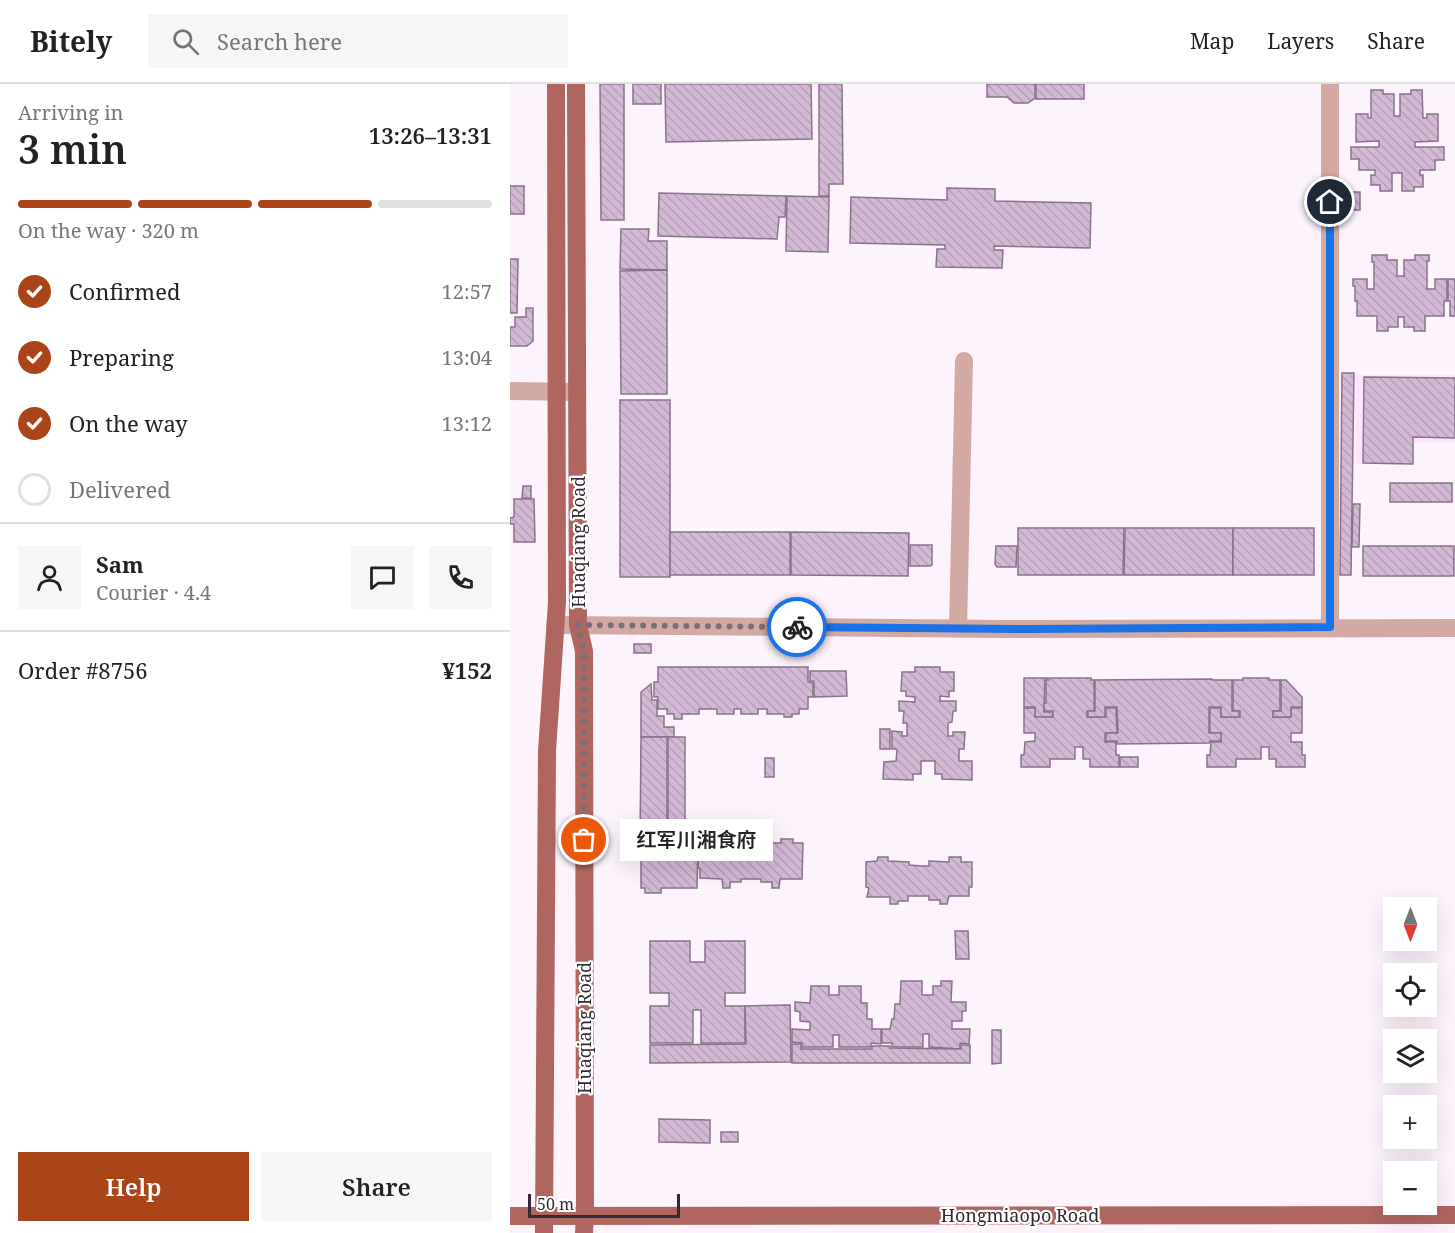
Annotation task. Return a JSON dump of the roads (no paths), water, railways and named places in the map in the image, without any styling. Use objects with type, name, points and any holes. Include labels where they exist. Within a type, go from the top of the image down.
[{"type":"main road","name":"Huaqiang Road","points":[[544,1224],[547,751],[557,602],[556,84]]},
{"type":"main road","name":"Huaqiang Road","points":[[576,84],[578,625],[584,651],[584,1224]]},
{"type":"main road","name":"Hongmiaopo Road","points":[[544,1224],[1455,1215]]},
{"type":"main road","points":[[510,1216],[544,1224]]},
{"type":"street","points":[[1330,84],[1330,627]]},
{"type":"street","points":[[958,628],[964,361]]},
{"type":"street","points":[[510,391],[577,392]]},
{"type":"street","points":[[555,625],[1455,628]]},
{"type":"place","name":"红军川湘食府","points":[[584,840]]}]
